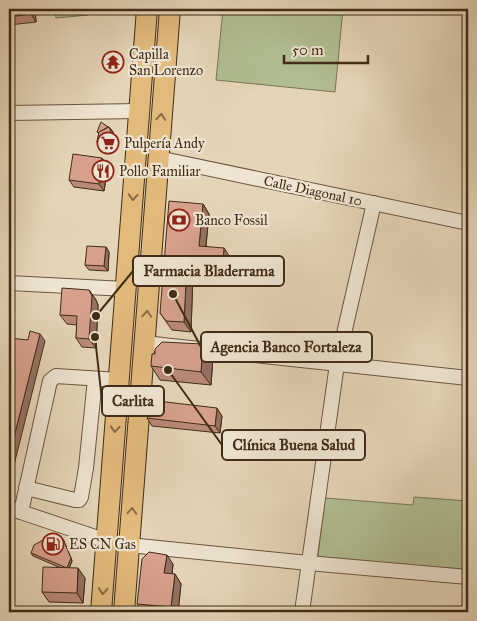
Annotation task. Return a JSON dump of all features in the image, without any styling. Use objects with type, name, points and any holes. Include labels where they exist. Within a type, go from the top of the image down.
[{"type":"highway","points":[[101,612],[147,9]]},
{"type":"highway","points":[[124,612],[170,9]]},
{"type":"street","points":[[9,113],[139,111]]},
{"type":"street","name":"Calle Diagonal 10","points":[[158,158],[468,223]]},
{"type":"street","points":[[302,612],[337,364],[374,203]]},
{"type":"street","points":[[9,283],[126,289]]},
{"type":"street","points":[[144,343],[468,378]]},
{"type":"street","points":[[107,542],[15,510],[26,488],[50,381],[56,376],[119,380]]},
{"type":"street","points":[[26,488],[75,500],[79,500],[81,497],[86,468],[95,379]]},
{"type":"street","points":[[129,544],[308,564],[468,577]]},
{"type":"green space","points":[[55,9],[88,9],[88,15],[56,18]]},
{"type":"green space","points":[[223,9],[343,9],[335,92],[216,80]]},
{"type":"green space","points":[[414,497],[468,501],[468,576],[317,564],[325,498],[413,505]]},
{"type":"building","points":[[9,9],[31,9],[31,14],[9,17]]},
{"type":"building","points":[[101,122],[108,127],[99,133],[97,132]]},
{"type":"building","points":[[109,127],[112,134],[110,146],[97,142],[99,132]]},
{"type":"building","points":[[73,154],[102,158],[99,184],[69,180]]},
{"type":"building","points":[[169,201],[203,204],[199,246],[224,248],[222,273],[208,272],[208,265],[187,263],[184,322],[166,321],[160,313]]},
{"type":"building","points":[[87,246],[106,247],[104,266],[85,265]]},
{"type":"building","points":[[62,288],[89,290],[92,296],[89,339],[76,338],[77,316],[60,315]]},
{"type":"building","points":[[30,331],[40,334],[9,457],[9,338],[28,340]]},
{"type":"building","points":[[162,342],[203,344],[201,372],[151,366],[152,354],[155,354],[155,349]]},
{"type":"building","points":[[149,400],[217,408],[215,426],[147,418]]},
{"type":"building","points":[[52,535],[63,539],[71,558],[67,568],[31,553],[34,545]]},
{"type":"building","points":[[149,552],[167,555],[164,573],[175,574],[171,607],[137,604],[142,559]]},
{"type":"building","points":[[43,567],[78,568],[77,593],[42,592]]},
{"type":"place","name":"Capilla San Lorenzo","points":[[113,62]]},
{"type":"place","name":"Pulpería Andy","points":[[108,143]]},
{"type":"place","name":"Pollo Familiar","points":[[103,171]]},
{"type":"place","name":"Banco Fossil","points":[[179,220]]},
{"type":"place","name":"Agencia Banco Fortaleza","points":[[173,294]]},
{"type":"place","name":"Farmacia Bladerrama","points":[[96,316]]},
{"type":"place","name":"Carlita","points":[[95,337]]},
{"type":"place","name":"Clínica Buena Salud","points":[[168,370]]},
{"type":"place","name":"ES CN Gas","points":[[53,544]]}]
